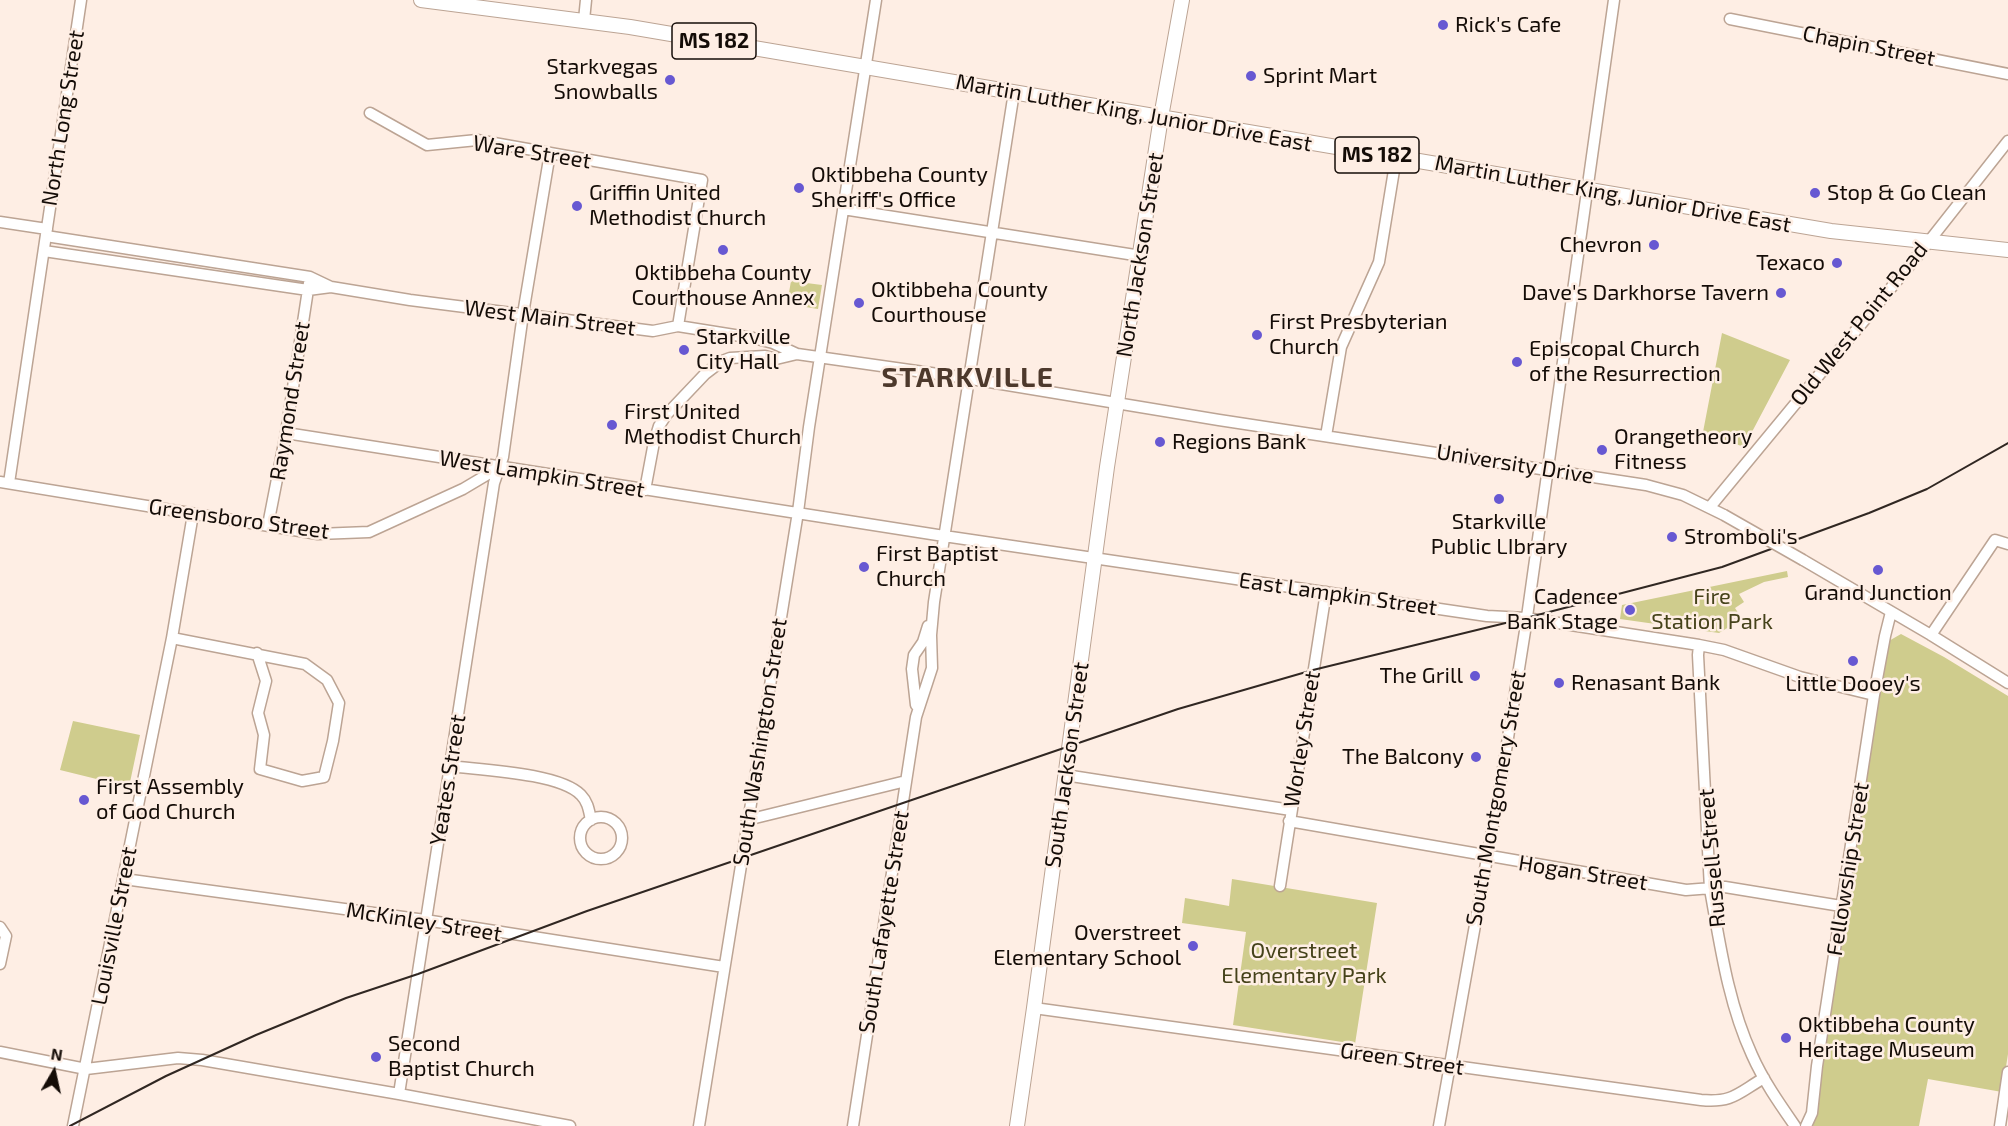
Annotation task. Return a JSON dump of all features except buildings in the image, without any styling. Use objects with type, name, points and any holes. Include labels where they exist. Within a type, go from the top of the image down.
[{"type":"main road","name":"MS 182","points":[[421,0],[584,20],[866,67]]},
{"type":"main road","name":"North Jackson Street","points":[[1117,403],[1161,117],[1182,0]]},
{"type":"main road","name":"Martin Luther King, Junior Drive East","points":[[866,67],[1830,231],[2008,250]]},
{"type":"main road","name":"South Jackson Street","points":[[1017,1126],[1117,403]]},
{"type":"street","name":"North Long Street","points":[[4,482],[44,250],[81,0]]},
{"type":"street","points":[[584,20],[586,0]]},
{"type":"street","name":"South Washington Street","points":[[699,1126],[798,512],[876,0]]},
{"type":"street","name":"South Montgomery Street","points":[[1439,1126],[1527,618],[1614,0]]},
{"type":"street","name":"Chapin Street","points":[[1730,19],[2008,74]]},
{"type":"street","name":"South Lafayette Street","points":[[920,688],[912,669],[934,602],[1014,92]]},
{"type":"street","name":"Ware Street","points":[[370,113],[428,145],[477,140],[702,180],[678,326]]},
{"type":"street","name":"Old West Point Road","points":[[1710,507],[2008,141]]},
{"type":"street","name":"Yeates Street","points":[[399,1094],[494,483],[500,467],[550,153]]},
{"type":"street","points":[[1326,436],[1341,347],[1379,262],[1396,158]]},
{"type":"street","points":[[843,210],[1141,256]]},
{"type":"street","name":"West Main Street","points":[[0,222],[46,232],[310,277],[331,287],[410,300],[652,331],[678,326],[753,338],[773,343],[797,354],[969,379]]},
{"type":"street","name":"West Main Street","points":[[44,250],[308,290],[331,287]]},
{"type":"street","name":"Raymond Street","points":[[268,525],[286,433],[310,277]]},
{"type":"street","points":[[765,356],[764,349],[768,343]]},
{"type":"street","points":[[645,490],[659,426],[667,414],[722,361],[730,358],[765,356],[776,359],[797,354]]},
{"type":"street","name":"University Drive","points":[[969,379],[1660,488],[1710,507],[1931,635],[2008,683]]},
{"type":"street","name":"West Lampkin Street","points":[[286,433],[798,512]]},
{"type":"street","name":"Greensboro Street","points":[[4,482],[318,534],[369,532],[463,489],[500,467]]},
{"type":"street","name":"East Lampkin Street","points":[[798,512],[944,539],[1094,558],[1487,615],[1527,618],[1699,645],[1724,650],[1800,677],[1874,695]]},
{"type":"street","name":"Louisville Street","points":[[73,1126],[172,638],[193,514]]},
{"type":"street","points":[[1931,635],[1995,540],[2008,543]]},
{"type":"street","name":"Worley Street","points":[[1280,886],[1326,592]]},
{"type":"street","name":"South Lafayette Street","points":[[853,1126],[920,688],[931,673],[934,602]]},
{"type":"street","name":"Fellowship Street","points":[[1806,1126],[1812,1113],[1874,695],[1892,612]]},
{"type":"street","points":[[172,638],[257,653],[305,664],[327,680],[339,704],[324,777],[302,781],[260,769],[264,735],[258,712],[266,681],[257,653]]},
{"type":"street","points":[[918,647],[927,645],[932,650]]},
{"type":"street","name":"Russell Street","points":[[1699,645],[1710,889],[1717,930],[1729,986],[1751,1054],[1795,1126]]},
{"type":"street","points":[[450,766],[562,782],[581,795],[589,809],[591,820]]},
{"type":"street","name":"Hogan Street","points":[[1065,775],[1290,815],[1487,856],[1686,890],[1725,887],[1841,906]]},
{"type":"street","points":[[747,820],[906,782]]},
{"type":"street","name":"McKinley Street","points":[[124,879],[425,920],[724,967]]},
{"type":"street","points":[[0,927],[6,936],[0,964]]},
{"type":"street","name":"Green Street","points":[[1034,1008],[1715,1101],[1726,1100],[1738,1095],[1764,1078]]},
{"type":"street","points":[[0,1052],[86,1069],[178,1058],[202,1060],[570,1126]]},
{"type":"street","points":[[2000,1126],[2008,1072]]},
{"type":"green space","points":[[791,281],[822,285],[818,309],[787,304]]},
{"type":"green space","points":[[1722,333],[1790,360],[1744,447],[1703,432]]},
{"type":"green space","name":"Fire Station Park","points":[[1787,571],[1788,577],[1764,582],[1739,594],[1744,602],[1735,608],[1742,619],[1719,633],[1620,619],[1622,605]]},
{"type":"green space","points":[[1901,634],[2008,696],[2008,1054],[2002,1092],[1928,1079],[1919,1126],[1813,1126],[1887,642]]},
{"type":"green space","points":[[73,721],[140,735],[129,787],[60,770]]},
{"type":"green space","name":"Overstreet Elementary Park","points":[[1232,879],[1377,903],[1355,1044],[1233,1025],[1246,932],[1182,923],[1185,898],[1229,906]]},
{"type":"railway","points":[[70,1126],[166,1076],[256,1035],[346,998],[418,974],[587,911],[1178,709],[1313,670],[1722,567],[1869,513],[1927,489],[2008,443]]},
{"type":"place","name":"Rick's Cafe","points":[[1443,25]]},
{"type":"place","name":"Sprint Mart","points":[[1251,76]]},
{"type":"place","name":"Starkvegas Snowballs","points":[[670,80]]},
{"type":"place","name":"Oktibbeha County Sheriff's Office","points":[[799,188]]},
{"type":"place","name":"Stop & Go Clean","points":[[1815,193]]},
{"type":"place","name":"Griffin United Methodist Church","points":[[577,206]]},
{"type":"place","name":"Chevron","points":[[1654,245]]},
{"type":"place","name":"Oktibbeha County Courthouse Annex","points":[[723,250]]},
{"type":"place","name":"Texaco","points":[[1837,263]]},
{"type":"place","name":"Dave's Darkhorse Tavern","points":[[1781,293]]},
{"type":"place","name":"Oktibbeha County Courthouse","points":[[859,303]]},
{"type":"place","name":"First Presbyterian Church","points":[[1257,335]]},
{"type":"place","name":"Starkville City Hall","points":[[684,350]]},
{"type":"place","name":"Episcopal Church of the Resurrection","points":[[1517,362]]},
{"type":"place","name":"First United Methodist Church","points":[[612,425]]},
{"type":"place","name":"Regions Bank","points":[[1160,442]]},
{"type":"place","name":"Orangetheory Fitness","points":[[1602,450]]},
{"type":"place","name":"Starkville Public LIbrary","points":[[1499,499]]},
{"type":"place","name":"Stromboli's","points":[[1672,537]]},
{"type":"place","name":"First Baptist Church","points":[[864,567]]},
{"type":"place","name":"Grand Junction","points":[[1878,570]]},
{"type":"place","name":"Cadence Bank Stage","points":[[1630,610]]},
{"type":"place","name":"Little Dooey's","points":[[1853,661]]},
{"type":"place","name":"The Grill","points":[[1475,676]]},
{"type":"place","name":"Renasant Bank","points":[[1559,683]]},
{"type":"place","name":"The Balcony","points":[[1476,757]]},
{"type":"place","name":"First Assembly of God Church","points":[[84,800]]},
{"type":"place","name":"Overstreet Elementary School","points":[[1193,946]]},
{"type":"place","name":"Oktibbeha County Heritage Museum","points":[[1786,1038]]},
{"type":"place","name":"Second Baptist Church","points":[[376,1057]]},
{"type":"district","name":"STARKVILLE","points":[[968,378]]}]
